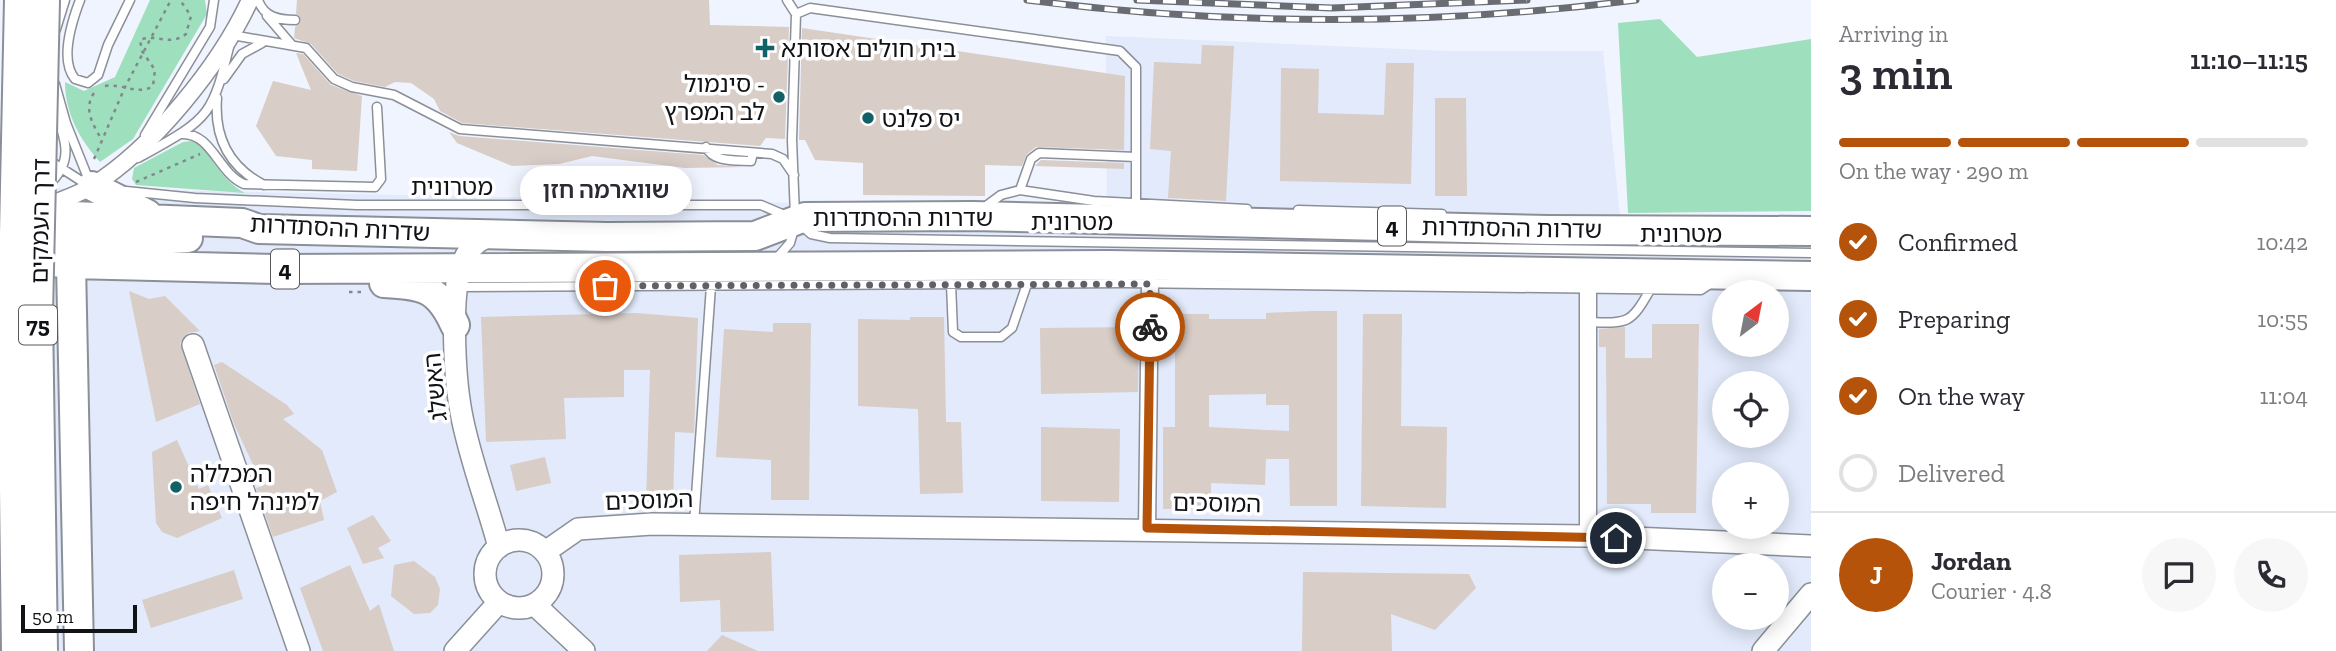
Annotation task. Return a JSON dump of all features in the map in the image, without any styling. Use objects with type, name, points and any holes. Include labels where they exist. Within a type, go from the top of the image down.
[{"type":"highway","name":"דרך העמקים","points":[[16,651],[12,327],[19,0]]},
{"type":"highway","name":"דרך העמקים","points":[[43,651],[38,314],[45,0]]},
{"type":"highway","points":[[88,179],[129,208],[170,221]]},
{"type":"highway","points":[[10,216],[29,244],[65,230]]},
{"type":"highway","points":[[10,216],[65,230],[205,238],[246,234],[259,229]]},
{"type":"highway","name":"שדרות ההסתדרות","points":[[0,257],[65,230],[170,221],[242,223],[259,229],[755,236],[805,217],[973,216],[1811,231]]},
{"type":"highway","points":[[65,230],[74,346],[79,651]]},
{"type":"highway","name":"שדרות ההסתדרות","points":[[65,230],[110,264],[459,277],[764,266],[1116,274],[1514,271],[1811,275]]},
{"type":"highway","points":[[74,346],[89,288],[99,270],[110,264]]},
{"type":"highway","points":[[278,269],[349,282],[418,285],[440,299],[455,325]]},
{"type":"street","points":[[10,216],[65,230],[88,179],[116,168],[193,90],[232,36],[250,0]]},
{"type":"street","points":[[459,277],[475,244],[494,234]]},
{"type":"street","name":"האשלג","points":[[459,277],[455,325],[461,412],[499,547]]},
{"type":"street","points":[[1147,528],[1150,284]]},
{"type":"street","points":[[1588,289],[1588,536]]},
{"type":"street","points":[[193,345],[299,651]]},
{"type":"street","name":"המוסכים","points":[[545,552],[578,529],[694,524],[1588,536],[1811,546]]},
{"type":"street","points":[[528,541],[545,552],[551,560],[553,581],[544,599],[535,605],[517,609],[499,603],[486,585],[485,575],[491,554],[508,542],[528,541]]},
{"type":"street","points":[[1763,651],[1811,594]]},
{"type":"street","points":[[455,651],[499,603]]},
{"type":"street","points":[[535,605],[584,651]]},
{"type":"lane","points":[[10,216],[62,169],[67,144],[53,104],[49,81],[48,43],[54,0]]},
{"type":"lane","points":[[65,0],[54,35],[53,67],[63,115],[88,179]]},
{"type":"lane","points":[[80,0],[71,31],[68,63],[75,79],[88,83],[98,75],[108,45],[130,0]]},
{"type":"lane","points":[[138,147],[210,27],[214,0]]},
{"type":"lane","points":[[258,0],[292,45]]},
{"type":"lane","points":[[764,266],[786,249],[793,236],[795,220],[796,14],[787,0]]},
{"type":"lane","points":[[796,14],[810,8],[1120,51],[1136,67],[1136,203]]},
{"type":"lane","points":[[264,11],[277,18],[295,20]]},
{"type":"lane","points":[[266,186],[244,173],[224,147],[218,127],[219,88],[232,36],[292,45],[311,51],[334,79],[352,87],[394,94],[460,129],[706,147],[710,155],[717,158],[751,161],[753,153],[780,157],[794,175]]},
{"type":"lane","points":[[116,168],[180,134],[202,119],[242,54],[252,47],[267,43]]},
{"type":"lane","points":[[180,134],[198,136],[233,178],[244,184],[378,186],[381,179],[377,107]]},
{"type":"lane","points":[[7,115],[44,157],[62,169],[88,179]]},
{"type":"lane","points":[[30,141],[62,169]]},
{"type":"lane","points":[[1020,190],[1031,159],[1039,153],[1136,157]]},
{"type":"lane","points":[[44,157],[54,179],[65,230]]},
{"type":"lane","name":"מטרונית","points":[[88,179],[195,198],[343,205],[761,205],[795,220],[811,234],[830,238],[1163,241],[1518,251],[1811,253]]},
{"type":"lane","points":[[973,216],[1001,195],[1020,190],[1136,203],[1261,209]]},
{"type":"lane","points":[[1287,210],[1455,214]]},
{"type":"lane","points":[[1514,271],[1541,289]]},
{"type":"lane","points":[[418,285],[459,277],[711,286],[1027,284],[1116,274],[1150,284],[1701,290],[1724,274]]},
{"type":"lane","points":[[951,284],[953,332],[961,338],[1001,337],[1012,328],[1027,284]]},
{"type":"lane","points":[[694,524],[711,286]]},
{"type":"lane","points":[[1588,322],[1625,323],[1634,318],[1650,290]]},
{"type":"path","points":[[88,179],[125,87],[171,0]]},
{"type":"path","points":[[102,140],[89,115],[90,99],[106,86],[144,90],[155,82],[155,71],[143,54],[140,40],[151,38],[174,41],[186,34],[191,16],[180,0]]},
{"type":"path","points":[[134,184],[138,178],[210,150]]},
{"type":"shaded area","points":[[1106,36],[1447,51],[1603,51],[1620,216],[1811,215],[1811,651],[0,651],[0,187],[1107,209]]},
{"type":"green space","points":[[150,0],[205,0],[207,14],[133,139],[100,162],[75,125],[65,82],[84,91],[115,77]]},
{"type":"green space","points":[[1660,19],[1697,57],[1811,39],[1811,211],[1628,213],[1618,23]]},
{"type":"green space","points":[[192,141],[204,150],[228,180],[245,193],[136,185],[132,179],[134,168],[183,142]]},
{"type":"building","points":[[297,0],[709,0],[710,25],[789,27],[785,139],[766,138],[760,146],[462,123],[440,111],[434,99],[411,83],[395,82],[385,87],[354,81],[338,74],[311,44],[294,38],[295,27],[301,21],[296,14]]},
{"type":"building","points":[[802,28],[1125,76],[1124,150],[1036,147],[1027,154],[1022,166],[985,165],[985,196],[863,195],[863,163],[815,160],[805,140],[799,140]]},
{"type":"building","points":[[1202,45],[1234,46],[1226,201],[1168,198],[1171,151],[1150,149],[1154,62],[1201,64]]},
{"type":"building","points":[[296,53],[303,54],[331,85],[362,96],[357,171],[312,169],[312,160],[276,156],[256,126],[273,81],[311,90]]},
{"type":"building","points":[[1386,63],[1414,63],[1411,184],[1280,181],[1281,68],[1319,69],[1318,113],[1384,115]]},
{"type":"building","points":[[1435,98],[1466,98],[1467,196],[1435,196]]},
{"type":"building","points":[[449,132],[459,136],[703,155],[718,165],[744,167],[685,168],[592,156],[559,164],[512,166],[457,143]]},
{"type":"building","points":[[1041,160],[1124,163],[1124,169],[1035,166]]},
{"type":"building","points":[[129,291],[149,299],[165,296],[200,331],[188,333],[180,343],[200,404],[156,422]]},
{"type":"building","points":[[1337,311],[1337,506],[1290,506],[1289,459],[1266,459],[1265,485],[1211,483],[1211,509],[1163,509],[1163,427],[1175,427],[1175,314],[1209,314],[1209,319],[1266,319],[1266,313]],"holes":[[[1266,394],[1266,405],[1289,405],[1289,431],[1209,427],[1209,395]]]},
{"type":"building","points":[[636,313],[698,318],[694,433],[675,432],[673,503],[646,502],[650,370],[624,370],[624,397],[564,398],[566,439],[486,442],[481,317]]},
{"type":"building","points":[[1363,314],[1402,314],[1401,426],[1447,427],[1446,508],[1361,506]]},
{"type":"building","points":[[910,317],[944,317],[946,422],[961,422],[963,493],[920,494],[918,409],[858,406],[858,319],[910,320]]},
{"type":"building","points":[[773,323],[811,323],[809,500],[771,500],[771,460],[716,457],[724,329],[773,332]]},
{"type":"building","points":[[1652,324],[1699,324],[1696,513],[1651,513],[1651,504],[1607,504],[1606,347],[1599,347],[1599,329],[1625,327],[1625,358],[1652,358]]},
{"type":"building","points":[[1139,327],[1138,392],[1041,394],[1040,328]]},
{"type":"building","points":[[222,362],[287,405],[294,414],[283,419],[322,450],[337,492],[320,501],[324,520],[273,537],[256,488],[263,486],[234,424],[214,365]]},
{"type":"building","points":[[1041,427],[1120,429],[1119,502],[1041,501]]},
{"type":"building","name":"המכללה למינהל חיפה","points":[[177,440],[199,489],[208,485],[222,518],[177,538],[162,532],[156,523],[152,452]]},
{"type":"building","points":[[545,457],[551,483],[516,491],[510,465]]},
{"type":"building","points":[[373,515],[391,541],[378,548],[384,558],[363,564],[347,528]]},
{"type":"building","points":[[771,552],[774,631],[721,632],[720,600],[680,602],[679,555]]},
{"type":"building","points":[[414,561],[435,577],[440,589],[438,605],[430,613],[414,614],[391,596],[394,565]]},
{"type":"building","points":[[350,565],[370,611],[379,604],[394,651],[323,651],[300,588]]},
{"type":"building","points":[[234,570],[243,599],[151,628],[142,600]]},
{"type":"building","points":[[1303,572],[1469,574],[1476,588],[1435,630],[1391,614],[1392,651],[1302,651]]},
{"type":"building","points":[[722,635],[758,651],[707,651]]},
{"type":"railway","points":[[1027,0],[1179,15],[1332,20],[1484,15],[1636,0]]},
{"type":"railway","points":[[1137,0],[1332,8],[1527,0]]},
{"type":"way so far","points":[[605,286],[1150,284],[1150,327]]},
{"type":"place","name":"בית חולים אסותא","points":[[765,48]]},
{"type":"place","name":"סינמול - לב המפרץ","points":[[779,97]]},
{"type":"place","name":"יס פלנט","points":[[868,118]]},
{"type":"place","name":"שווארמה חזן","points":[[605,286]]},
{"type":"place","name":"המכללה למינהל חיפה","points":[[176,487]]},
{"type":"route","points":[[1150,327],[1147,528],[1616,538]]}]
